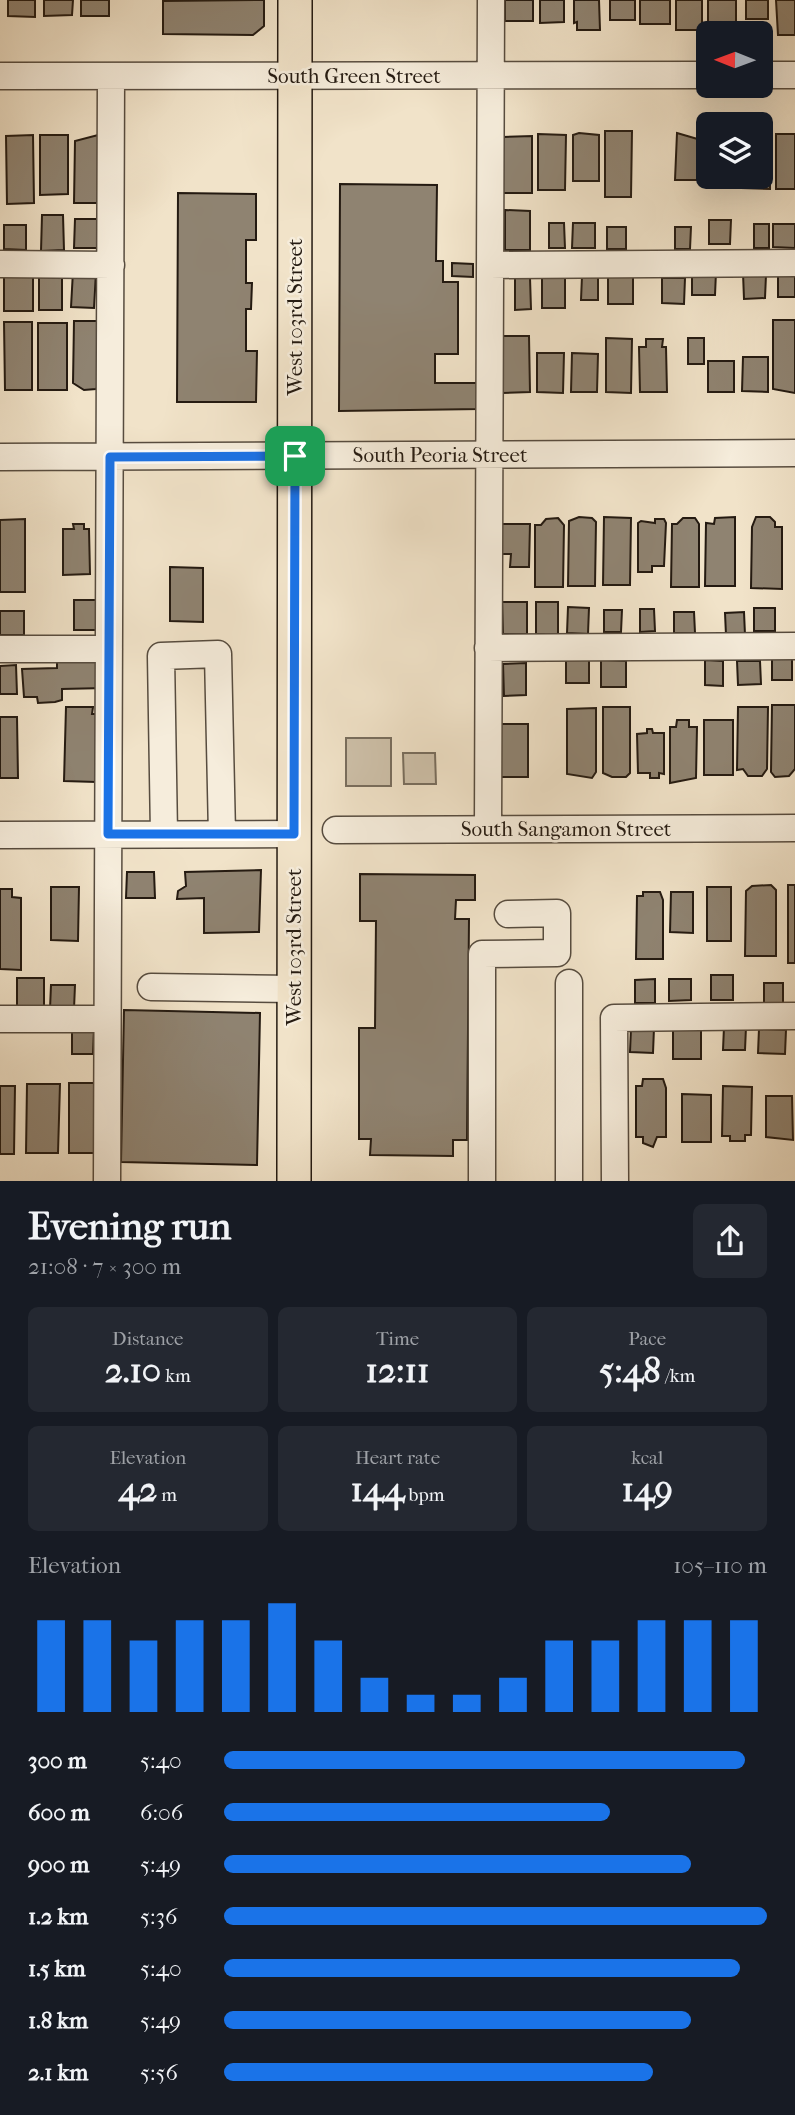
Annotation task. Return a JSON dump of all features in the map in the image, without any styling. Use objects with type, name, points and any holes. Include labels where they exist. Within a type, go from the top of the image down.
[{"type":"main road","name":"West 103rd Street","points":[[293,1181],[295,0]]},
{"type":"street","points":[[488,830],[491,0]]},
{"type":"street","name":"South Green Street","points":[[0,76],[696,75]]},
{"type":"street","points":[[774,75],[795,75]]},
{"type":"street","points":[[107,1181],[111,76]]},
{"type":"street","points":[[490,265],[795,263]]},
{"type":"street","points":[[0,264],[111,265]]},
{"type":"street","name":"South Peoria Street","points":[[0,457],[795,453]]},
{"type":"street","points":[[488,648],[795,646]]},
{"type":"street","points":[[0,649],[109,649]]},
{"type":"street","points":[[164,834],[160,656],[218,654],[222,834]]},
{"type":"street","name":"South Sangamon Street","points":[[336,830],[795,828]]},
{"type":"street","points":[[0,835],[294,834]]},
{"type":"street","points":[[482,1181],[482,954],[557,953],[557,913],[508,914]]},
{"type":"street","points":[[569,983],[569,1181]]},
{"type":"street","points":[[151,987],[293,989]]},
{"type":"street","points":[[615,1181],[614,1018],[795,1016]]},
{"type":"street","points":[[0,1019],[107,1019]]},
{"type":"shaded area","points":[[346,738],[391,738],[391,786],[346,786]]},
{"type":"shaded area","points":[[403,753],[435,753],[436,784],[404,784]]},
{"type":"building","points":[[8,0],[35,0],[35,17],[8,16]]},
{"type":"building","points":[[44,0],[73,0],[72,15],[44,16]]},
{"type":"building","points":[[81,0],[109,0],[109,16],[81,16]]},
{"type":"building","points":[[264,0],[264,26],[253,35],[163,34],[163,1]]},
{"type":"building","points":[[505,0],[533,0],[533,21],[505,21]]},
{"type":"building","points":[[540,0],[564,0],[564,22],[540,23]]},
{"type":"building","points":[[574,0],[599,0],[600,30],[577,30],[577,22],[574,23]]},
{"type":"building","points":[[610,0],[635,0],[635,20],[610,20]]},
{"type":"building","points":[[640,0],[670,0],[670,24],[640,24]]},
{"type":"building","points":[[676,0],[702,0],[702,21],[696,21],[696,30],[676,30]]},
{"type":"building","points":[[708,0],[736,0],[736,21],[708,21]]},
{"type":"building","points":[[746,0],[768,0],[768,19],[746,19]]},
{"type":"building","points":[[776,0],[795,0],[795,35],[778,35]]},
{"type":"building","points":[[605,131],[632,131],[631,197],[605,197]]},
{"type":"building","points":[[677,133],[696,139],[696,180],[675,180]]},
{"type":"building","points":[[538,134],[566,135],[565,190],[538,190]]},
{"type":"building","points":[[776,134],[795,134],[795,189],[776,189]]},
{"type":"building","points":[[33,135],[34,203],[7,204],[6,136]]},
{"type":"building","points":[[40,135],[68,135],[68,194],[40,195]]},
{"type":"building","points":[[98,135],[102,203],[74,203],[75,141]]},
{"type":"building","points":[[573,135],[599,135],[599,181],[573,181]]},
{"type":"building","points":[[532,136],[532,193],[503,193],[503,137]]},
{"type":"building","points":[[340,184],[437,185],[436,261],[443,261],[443,282],[458,282],[458,354],[435,354],[435,383],[480,383],[480,409],[339,411]]},
{"type":"building","points":[[178,193],[256,194],[256,240],[246,240],[246,283],[252,283],[251,309],[246,309],[246,351],[257,351],[256,402],[177,402]]},
{"type":"building","points":[[505,210],[530,211],[530,250],[505,250]]},
{"type":"building","points":[[42,215],[63,215],[64,250],[41,251]]},
{"type":"building","points":[[75,219],[100,219],[99,248],[74,248]]},
{"type":"building","points":[[709,220],[731,220],[730,244],[709,244]]},
{"type":"building","points":[[549,223],[564,223],[565,248],[549,248]]},
{"type":"building","points":[[573,223],[595,223],[595,248],[572,248]]},
{"type":"building","points":[[754,224],[769,224],[769,248],[754,248]]},
{"type":"building","points":[[773,224],[795,224],[795,248],[773,247]]},
{"type":"building","points":[[4,225],[26,225],[26,250],[4,249]]},
{"type":"building","points":[[607,227],[626,227],[626,249],[607,249]]},
{"type":"building","points":[[675,227],[691,227],[690,249],[675,249]]},
{"type":"building","points":[[452,263],[473,264],[473,277],[452,276]]},
{"type":"building","points":[[73,271],[96,272],[94,308],[71,307]]},
{"type":"building","points":[[692,272],[716,272],[715,295],[692,295]]},
{"type":"building","points":[[743,273],[766,275],[765,298],[744,299]]},
{"type":"building","points":[[795,274],[795,297],[778,297],[778,275]]},
{"type":"building","points":[[565,275],[565,308],[542,308],[542,276]]},
{"type":"building","points":[[4,276],[33,276],[33,311],[4,311]]},
{"type":"building","points":[[39,276],[62,276],[62,310],[39,310]]},
{"type":"building","points":[[582,276],[598,276],[598,300],[581,300]]},
{"type":"building","points":[[608,276],[633,276],[633,304],[608,304]]},
{"type":"building","points":[[515,278],[530,278],[531,309],[515,310]]},
{"type":"building","points":[[662,278],[685,278],[684,304],[662,303]]},
{"type":"building","points":[[773,320],[795,320],[795,393],[773,389]]},
{"type":"building","points":[[74,321],[102,321],[102,382],[96,389],[84,390],[73,383]]},
{"type":"building","points":[[4,322],[32,322],[32,390],[5,390]]},
{"type":"building","points":[[38,323],[67,323],[67,390],[38,390]]},
{"type":"building","points":[[503,336],[529,336],[530,392],[503,393]]},
{"type":"building","points":[[606,338],[632,339],[631,393],[606,392]]},
{"type":"building","points":[[688,338],[704,338],[704,364],[688,364]]},
{"type":"building","points":[[646,339],[663,339],[662,347],[666,347],[667,392],[640,392],[639,347],[646,347]]},
{"type":"building","points":[[537,353],[564,353],[563,393],[537,392]]},
{"type":"building","points":[[572,353],[598,354],[597,392],[571,392]]},
{"type":"building","points":[[743,357],[768,357],[768,392],[742,391]]},
{"type":"building","points":[[708,361],[734,361],[734,392],[708,392]]},
{"type":"building","points":[[579,517],[592,518],[596,522],[595,586],[568,586],[569,521]]},
{"type":"building","points":[[604,517],[631,518],[630,585],[603,585]]},
{"type":"building","points":[[735,517],[735,586],[705,586],[706,523],[714,524],[715,518]]},
{"type":"building","points":[[756,517],[770,517],[775,522],[775,527],[782,527],[782,589],[751,588],[752,527]]},
{"type":"building","points":[[558,518],[564,525],[563,587],[535,587],[535,525],[541,525],[546,519]]},
{"type":"building","points":[[683,518],[695,518],[699,524],[699,587],[671,587],[672,524],[677,524]]},
{"type":"building","points":[[25,519],[25,592],[0,592],[0,520]]},
{"type":"building","points":[[655,519],[664,519],[666,523],[664,566],[652,566],[652,572],[638,572],[638,523],[655,523]]},
{"type":"building","points":[[73,524],[84,524],[84,529],[89,529],[90,574],[63,575],[63,529],[74,529]]},
{"type":"building","points":[[502,524],[530,524],[529,567],[510,567],[511,554],[502,554]]},
{"type":"building","points":[[170,567],[203,568],[203,622],[170,621]]},
{"type":"building","points":[[74,600],[98,600],[98,630],[74,630]]},
{"type":"building","points":[[502,602],[527,602],[527,634],[503,634]]},
{"type":"building","points":[[536,602],[558,602],[558,634],[536,634]]},
{"type":"building","points":[[568,607],[589,608],[588,634],[567,633]]},
{"type":"building","points":[[754,608],[775,608],[775,631],[754,631]]},
{"type":"building","points":[[640,609],[654,609],[655,631],[640,632]]},
{"type":"building","points":[[604,610],[622,610],[621,632],[604,632]]},
{"type":"building","points":[[0,611],[24,611],[24,635],[0,635]]},
{"type":"building","points":[[674,612],[694,612],[695,633],[674,633]]},
{"type":"building","points":[[744,612],[745,635],[726,635],[725,613]]},
{"type":"building","points":[[772,658],[792,658],[792,680],[772,680]]},
{"type":"building","points":[[104,660],[105,688],[62,689],[62,700],[55,702],[38,703],[37,697],[24,697],[22,669],[57,668],[57,661]]},
{"type":"building","points":[[566,660],[589,660],[589,683],[566,683]]},
{"type":"building","points":[[601,660],[626,661],[626,687],[601,687]]},
{"type":"building","points":[[705,660],[723,661],[723,686],[705,685]]},
{"type":"building","points":[[737,661],[760,661],[761,684],[738,685]]},
{"type":"building","points":[[526,663],[526,695],[504,696],[503,664]]},
{"type":"building","points":[[16,665],[17,694],[0,694],[0,666]]},
{"type":"building","points":[[772,705],[795,705],[795,769],[789,776],[775,777],[771,772]]},
{"type":"building","points":[[66,707],[93,707],[92,714],[96,714],[96,782],[64,781]]},
{"type":"building","points":[[603,707],[630,707],[630,773],[626,777],[612,777],[603,773]]},
{"type":"building","points":[[738,707],[768,707],[767,769],[762,776],[748,776],[743,769],[737,770]]},
{"type":"building","points":[[596,708],[596,772],[592,778],[567,774],[567,709]]},
{"type":"building","points":[[0,717],[17,717],[18,778],[0,778]]},
{"type":"building","points":[[677,720],[689,720],[689,727],[697,727],[696,778],[670,783],[670,727],[676,727]]},
{"type":"building","points":[[704,720],[733,720],[733,775],[704,775]]},
{"type":"building","points":[[500,724],[528,724],[528,777],[500,777]]},
{"type":"building","points":[[647,729],[652,729],[653,733],[664,733],[664,774],[659,773],[659,778],[650,778],[650,773],[638,773],[637,734],[647,733]]},
{"type":"building","points":[[261,870],[259,932],[204,933],[204,898],[177,899],[178,891],[186,886],[185,872]]},
{"type":"building","points":[[127,872],[154,872],[155,898],[126,898]]},
{"type":"building","points":[[360,874],[475,875],[475,900],[456,900],[455,919],[469,919],[467,1140],[453,1140],[453,1156],[370,1155],[371,1139],[359,1139],[359,1028],[375,1028],[376,921],[360,921]]},
{"type":"building","points":[[771,885],[776,890],[776,956],[745,956],[746,891],[752,886]]},
{"type":"building","points":[[788,885],[795,885],[795,963],[788,963]]},
{"type":"building","points":[[51,887],[79,887],[78,941],[51,940]]},
{"type":"building","points":[[707,887],[731,887],[731,941],[707,941]]},
{"type":"building","points":[[0,889],[12,889],[12,897],[21,898],[21,970],[0,969]]},
{"type":"building","points":[[643,892],[660,892],[663,900],[663,959],[636,959],[637,896],[643,896]]},
{"type":"building","points":[[671,892],[693,892],[693,933],[670,932]]},
{"type":"building","points":[[711,975],[733,975],[733,1000],[711,1000]]},
{"type":"building","points":[[17,978],[44,978],[44,1008],[17,1008]]},
{"type":"building","points":[[655,979],[655,1003],[635,1003],[635,980]]},
{"type":"building","points":[[669,979],[691,979],[691,1000],[669,1001]]},
{"type":"building","points":[[764,983],[783,983],[783,1004],[764,1005]]},
{"type":"building","points":[[51,985],[75,985],[74,1009],[50,1009]]},
{"type":"building","points":[[124,1010],[260,1013],[257,1165],[121,1162]]},
{"type":"building","points":[[673,1027],[701,1027],[701,1059],[673,1059]]},
{"type":"building","points":[[724,1027],[746,1027],[745,1050],[723,1050]]},
{"type":"building","points":[[631,1028],[654,1028],[653,1053],[630,1052]]},
{"type":"building","points":[[72,1029],[94,1029],[93,1054],[72,1054]]},
{"type":"building","points":[[759,1029],[786,1030],[785,1054],[758,1053]]},
{"type":"building","points":[[643,1079],[663,1079],[666,1088],[666,1137],[657,1137],[653,1147],[643,1143],[643,1137],[636,1137],[636,1086],[642,1086]]},
{"type":"building","points":[[69,1083],[102,1083],[102,1153],[69,1153]]},
{"type":"building","points":[[27,1084],[60,1084],[58,1153],[26,1153]]},
{"type":"building","points":[[0,1086],[15,1086],[14,1154],[0,1154]]},
{"type":"building","points":[[723,1086],[752,1087],[751,1135],[745,1135],[745,1141],[730,1141],[730,1136],[722,1136]]},
{"type":"building","points":[[682,1094],[711,1095],[711,1142],[682,1142]]},
{"type":"building","points":[[766,1096],[792,1096],[793,1140],[766,1137]]},
{"type":"route","points":[[295,456],[294,834],[108,834],[110,457],[295,456]]}]
